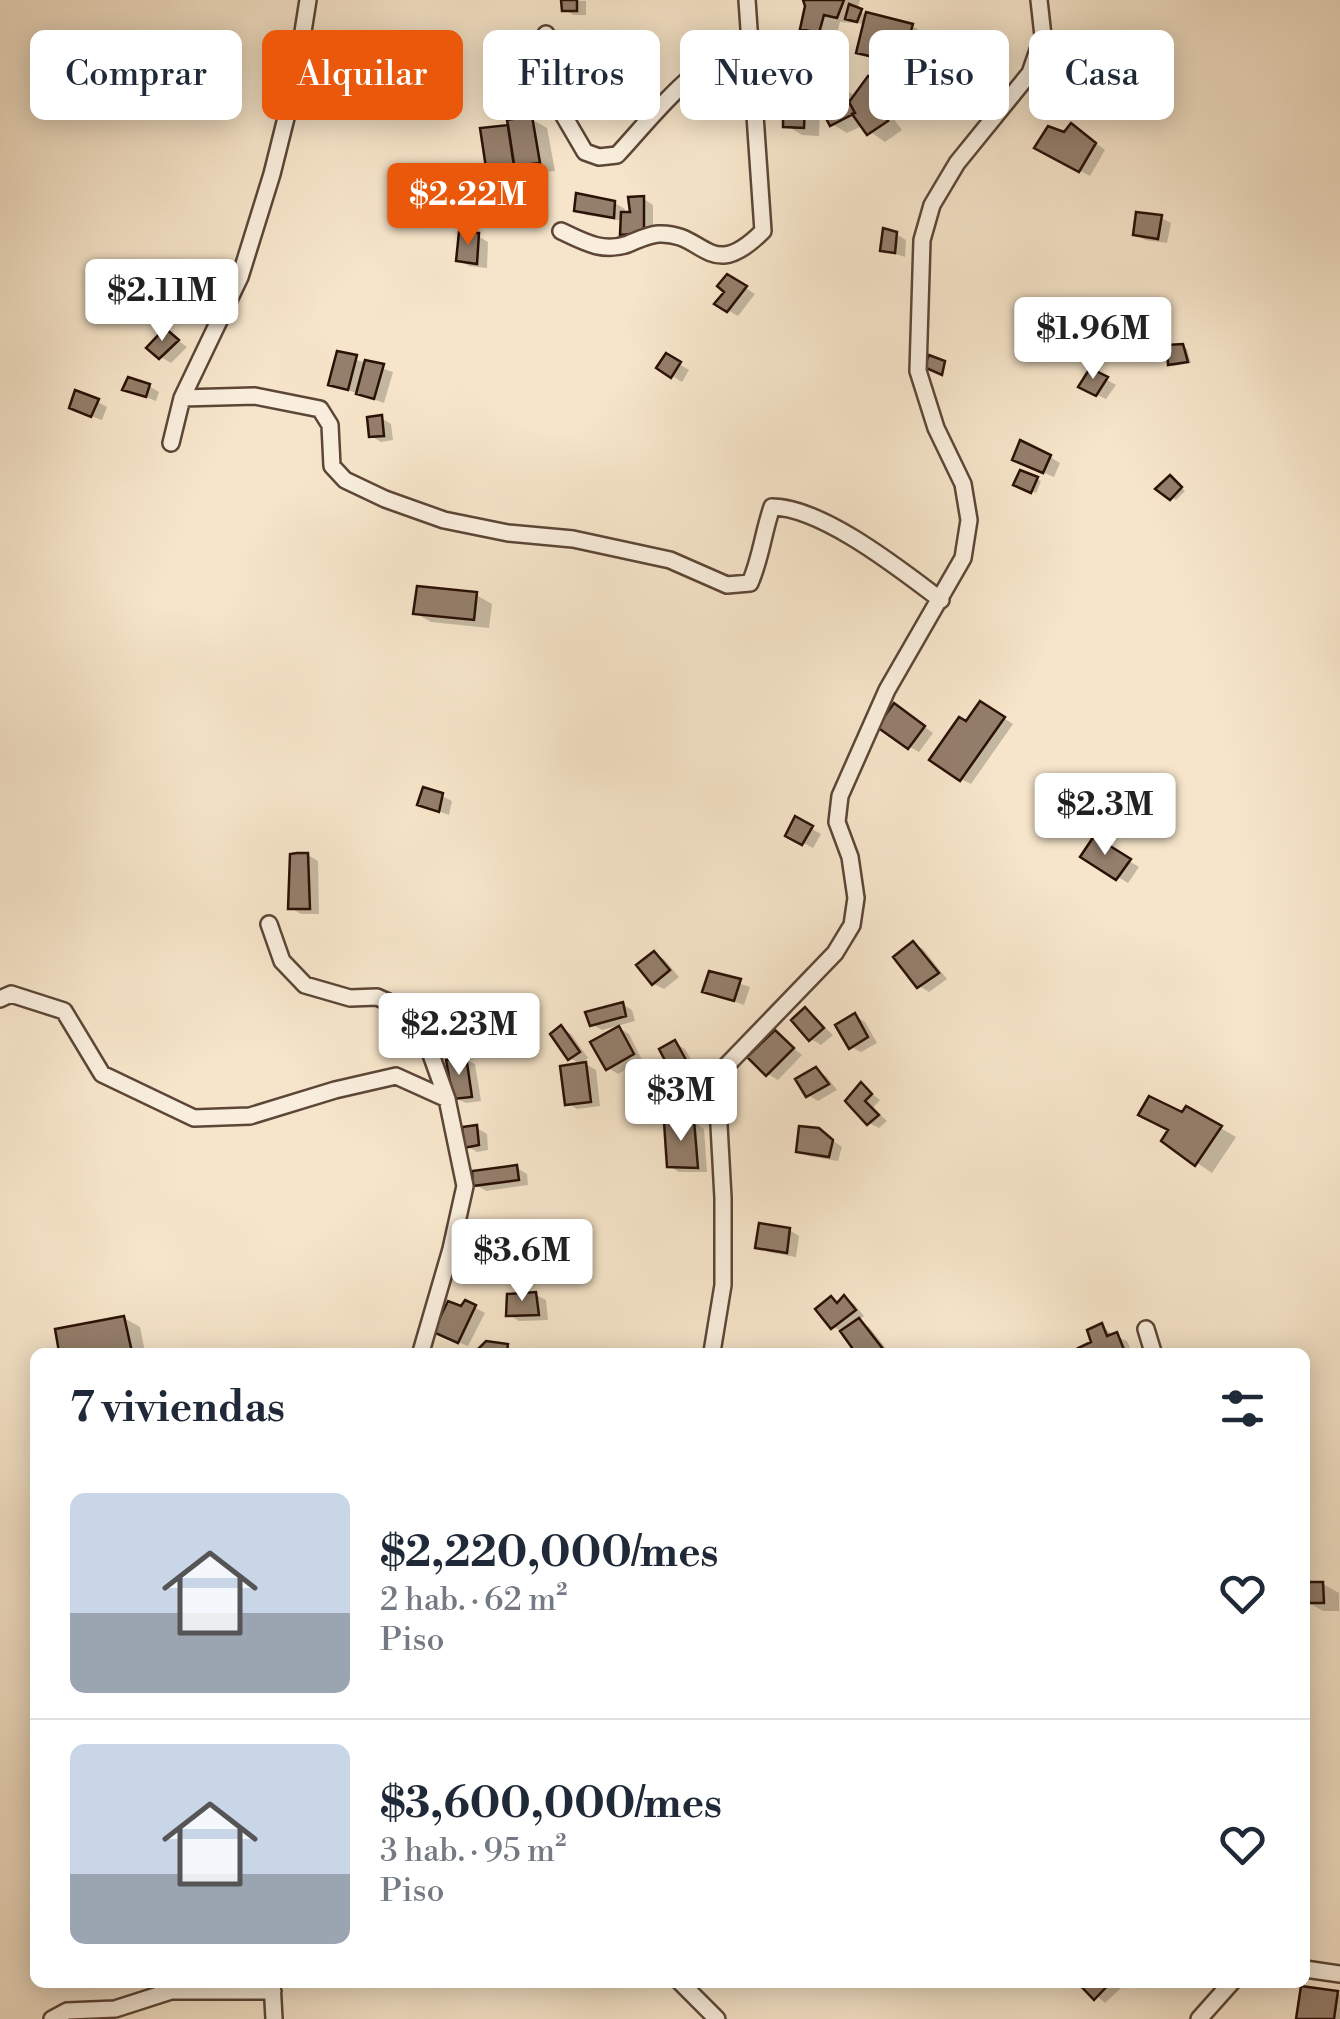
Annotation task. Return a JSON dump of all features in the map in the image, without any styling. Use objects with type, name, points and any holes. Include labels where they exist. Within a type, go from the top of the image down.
[{"type":"street","points":[[171,443],[182,398],[240,277],[272,174],[295,82],[308,0]]},
{"type":"street","points":[[747,0],[750,30]]},
{"type":"street","points":[[713,1348],[724,1285],[717,1089],[727,1065],[835,954],[852,925],[856,898],[850,858],[837,822],[840,796],[887,690],[963,558],[969,520],[963,484],[936,428],[918,371],[922,240],[932,205],[958,164],[1030,73],[1043,36],[1039,0]]},
{"type":"street","points":[[660,110],[680,90]]},
{"type":"street","points":[[566,120],[585,152],[600,158],[617,155],[651,120]]},
{"type":"street","points":[[562,231],[592,246],[612,248],[656,234],[688,241],[702,251],[720,256],[736,252],[764,231],[757,120]]},
{"type":"street","points":[[182,398],[255,396],[320,409],[330,425],[332,466],[345,480],[384,499],[444,520],[508,533],[574,539],[670,560],[727,586],[750,583],[760,561],[763,532],[772,508],[790,507],[889,561],[941,600]]},
{"type":"street","points":[[269,924],[282,961],[305,985],[350,998],[377,997],[404,1009],[429,1049],[447,1099],[465,1186],[452,1249],[423,1348]]},
{"type":"street","points":[[0,999],[11,994],[64,1011],[102,1074],[194,1118],[250,1116],[396,1076],[447,1099]]},
{"type":"street","points":[[1146,1329],[1152,1348]]},
{"type":"street","points":[[1310,1970],[1340,1974]]},
{"type":"street","points":[[52,2019],[67,2011],[115,2010],[171,1992],[253,1988]]},
{"type":"street","points":[[273,1988],[274,2019]]},
{"type":"street","points":[[686,1988],[716,2019]]},
{"type":"street","points":[[1199,2019],[1227,1988]]},
{"type":"building","points":[[561,0],[577,0],[577,11],[562,11]]},
{"type":"building","points":[[803,0],[844,0],[837,18],[824,15],[820,30],[800,29]]},
{"type":"building","points":[[849,4],[862,9],[857,22],[845,19]]},
{"type":"building","points":[[866,12],[913,24],[911,30],[869,30],[869,56],[856,53]]},
{"type":"building","points":[[868,76],[869,120],[888,121],[867,135],[852,114],[855,113],[849,102]]},
{"type":"building","points":[[507,120],[533,120],[540,163],[514,166]]},
{"type":"building","points":[[783,120],[804,120],[804,128],[783,127]]},
{"type":"building","points":[[1071,123],[1096,143],[1079,172],[1034,148],[1048,126],[1064,132]]},
{"type":"building","points":[[508,125],[516,177],[488,181],[480,128]]},
{"type":"building","points":[[576,193],[615,201],[614,218],[574,211]]},
{"type":"building","points":[[644,196],[644,233],[620,235],[621,212],[630,212],[628,197]]},
{"type":"building","points":[[1136,212],[1162,215],[1158,239],[1133,235]]},
{"type":"building","points":[[883,228],[897,232],[895,253],[880,251]]},
{"type":"building","points":[[459,232],[479,233],[477,264],[456,261]]},
{"type":"building","points":[[727,274],[747,286],[727,312],[714,304],[724,292],[717,286]]},
{"type":"building","points":[[1121,322],[1123,350],[1093,352],[1093,324]]},
{"type":"building","points":[[165,328],[179,340],[159,359],[146,348]]},
{"type":"building","points":[[1183,344],[1188,362],[1168,365],[1167,345]]},
{"type":"building","points":[[337,351],[357,355],[348,390],[328,385]]},
{"type":"building","points":[[666,353],[681,362],[671,378],[656,368]]},
{"type":"building","points":[[929,355],[945,361],[942,375],[924,367]]},
{"type":"building","points":[[365,360],[384,364],[374,399],[356,394]]},
{"type":"building","points":[[1090,368],[1108,377],[1096,396],[1078,387]]},
{"type":"building","points":[[128,377],[150,384],[146,397],[122,390]]},
{"type":"building","points":[[75,390],[99,399],[91,417],[69,408]]},
{"type":"building","points":[[382,415],[384,436],[369,437],[367,417]]},
{"type":"building","points":[[1020,440],[1051,455],[1043,473],[1012,460]]},
{"type":"building","points":[[1020,470],[1038,477],[1031,493],[1013,485]]},
{"type":"building","points":[[1170,475],[1182,487],[1170,500],[1155,489]]},
{"type":"building","points":[[417,586],[477,592],[474,620],[413,614]]},
{"type":"building","points":[[980,701],[1005,717],[960,781],[929,760],[959,717],[966,721]]},
{"type":"building","points":[[894,703],[925,726],[908,749],[877,727]]},
{"type":"building","points":[[423,787],[443,793],[439,812],[417,805]]},
{"type":"building","points":[[1084,789],[1101,800],[1104,795],[1126,811],[1114,823],[1077,800]]},
{"type":"building","points":[[795,816],[813,826],[802,845],[785,836]]},
{"type":"building","points":[[1094,836],[1131,859],[1116,880],[1080,857]]},
{"type":"building","points":[[308,853],[310,909],[288,909],[290,854]]},
{"type":"building","points":[[913,941],[939,973],[917,988],[893,957]]},
{"type":"building","points":[[654,951],[670,970],[652,985],[636,965]]},
{"type":"building","points":[[709,971],[741,979],[734,1001],[702,992]]},
{"type":"building","points":[[623,1002],[626,1016],[590,1026],[585,1012]]},
{"type":"building","points":[[805,1007],[824,1028],[809,1041],[791,1020]]},
{"type":"building","points":[[855,1013],[868,1037],[849,1049],[835,1025]]},
{"type":"building","points":[[561,1025],[580,1052],[568,1060],[550,1034]]},
{"type":"building","points":[[619,1026],[634,1054],[606,1070],[590,1042]]},
{"type":"building","points":[[775,1030],[794,1048],[766,1076],[747,1057]]},
{"type":"building","points":[[675,1040],[695,1076],[678,1085],[659,1049]]},
{"type":"building","points":[[466,1056],[472,1097],[453,1099],[446,1060]]},
{"type":"building","points":[[586,1062],[591,1102],[565,1105],[560,1066]]},
{"type":"building","points":[[816,1067],[829,1084],[806,1097],[795,1079]]},
{"type":"building","points":[[861,1082],[872,1094],[865,1101],[879,1115],[867,1125],[845,1101]]},
{"type":"building","points":[[1149,1096],[1182,1112],[1186,1106],[1222,1126],[1195,1166],[1161,1141],[1168,1130],[1138,1115]]},
{"type":"building","points":[[694,1120],[698,1168],[667,1167],[664,1122]]},
{"type":"building","points":[[477,1125],[479,1145],[464,1148],[462,1127]]},
{"type":"building","points":[[799,1126],[819,1128],[833,1140],[829,1157],[796,1152]]},
{"type":"building","points":[[517,1165],[519,1180],[473,1186],[472,1171]]},
{"type":"building","points":[[759,1223],[790,1228],[787,1253],[755,1248]]},
{"type":"building","points":[[536,1292],[539,1315],[506,1316],[507,1294]]},
{"type":"building","points":[[844,1295],[856,1310],[831,1329],[815,1309],[831,1296],[837,1303]]},
{"type":"building","points":[[465,1300],[476,1305],[458,1343],[433,1332],[448,1301],[461,1306]]},
{"type":"building","points":[[124,1316],[131,1348],[58,1348],[55,1329]]},
{"type":"building","points":[[859,1318],[882,1348],[852,1348],[840,1331]]},
{"type":"building","points":[[1102,1323],[1107,1336],[1117,1332],[1123,1348],[1078,1348],[1091,1342],[1087,1330]]},
{"type":"building","points":[[486,1341],[508,1344],[508,1348],[479,1348]]},
{"type":"building","points":[[1310,1582],[1323,1582],[1324,1603],[1310,1603]]},
{"type":"building","points":[[1083,1988],[1105,1988],[1094,2000]]},
{"type":"building","points":[[1301,1988],[1338,1991],[1334,2019],[1296,2019]]}]
